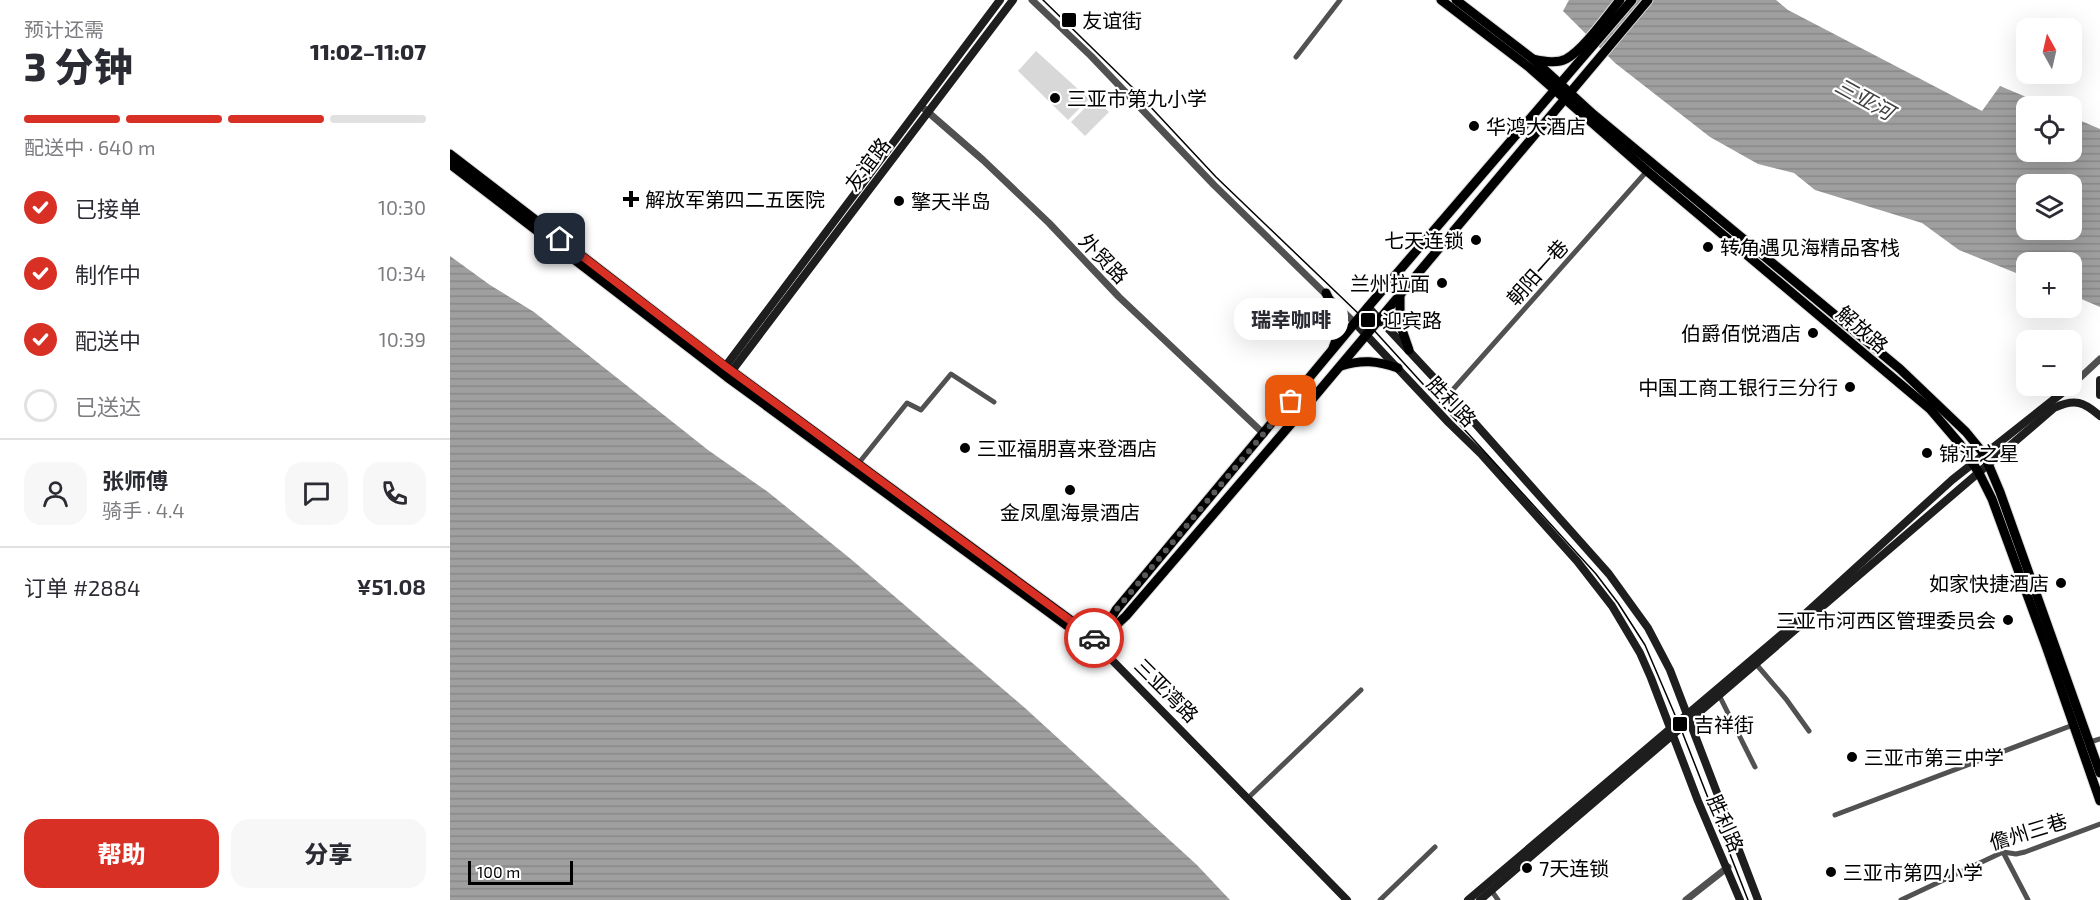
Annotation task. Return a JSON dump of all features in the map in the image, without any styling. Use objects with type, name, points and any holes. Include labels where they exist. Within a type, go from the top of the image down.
[{"type":"main road","name":"友谊路","points":[[726,371],[924,108],[1000,0]]},
{"type":"main road","name":"友谊路","points":[[924,108],[1013,0]]},
{"type":"main road","name":"解放路","points":[[1441,0],[1557,87],[1647,171],[1930,409],[1960,444],[1979,473],[1992,499],[2100,801]]},
{"type":"main road","name":"解放路","points":[[1456,0],[1533,59],[1557,87]]},
{"type":"main road","points":[[1097,644],[1116,610],[1368,307],[1557,87],[1620,0]]},
{"type":"main road","points":[[1533,59],[1555,62],[1582,51],[1632,0]]},
{"type":"main road","points":[[1097,644],[1126,616],[1341,366],[1648,0]]},
{"type":"main road","name":"解放路","points":[[1567,96],[1900,369],[1966,432],[1984,454],[2052,633],[2100,772]]},
{"type":"main road","name":"三亚湾路","points":[[450,154],[726,371],[858,464],[1097,644],[1347,900]]},
{"type":"main road","name":"三亚湾路","points":[[450,164],[1097,644]]},
{"type":"main road","points":[[1326,293],[1337,323],[1337,333],[1331,351]]},
{"type":"main road","points":[[1400,294],[1400,324],[1409,350]]},
{"type":"main road","name":"胜利路","points":[[1368,307],[1449,394],[1624,592],[1660,650],[1689,717],[1758,900]]},
{"type":"main road","name":"胜利路","points":[[1356,322],[1449,423],[1482,455],[1577,561],[1612,606],[1640,653],[1740,900]]},
{"type":"main road","points":[[1341,366],[1364,360],[1398,368]]},
{"type":"main road","points":[[2100,380],[2100,395]]},
{"type":"main road","points":[[1480,900],[1973,463],[2058,396]]},
{"type":"main road","points":[[1689,717],[1756,664],[2055,408],[2065,403],[2077,402],[2088,405],[2100,416]]},
{"type":"main road","points":[[1468,900],[1672,732]]},
{"type":"street","name":"胜利路","points":[[1032,0],[1090,56],[1214,185],[1356,322]]},
{"type":"street","points":[[1296,57],[1340,0]]},
{"type":"street","name":"外贸路","points":[[924,108],[1049,223],[1119,297],[1264,434]]},
{"type":"street","name":"朝阳一巷","points":[[1449,394],[1647,171]]},
{"type":"street","points":[[2082,375],[2100,358]]},
{"type":"street","points":[[858,464],[908,403],[921,410],[951,374],[994,402]]},
{"type":"street","points":[[1756,664],[1780,691],[1809,731]]},
{"type":"street","points":[[1248,798],[1361,690]]},
{"type":"street","points":[[1719,695],[1755,767]]},
{"type":"street","points":[[1835,814],[2073,725]]},
{"type":"street","points":[[2090,742],[2100,739]]},
{"type":"street","name":"儋州三巷","points":[[1901,900],[2003,852],[2016,854],[2025,852],[2100,824]]},
{"type":"street","points":[[1380,900],[1435,847]]},
{"type":"street","points":[[2003,852],[2028,900]]},
{"type":"street","points":[[1686,900],[1728,867]]},
{"type":"street","points":[[1491,890],[1498,900]]},
{"type":"shaded area","points":[[1036,51],[1089,99],[1068,120],[1018,71]]},
{"type":"shaded area","points":[[1094,99],[1109,112],[1085,136],[1071,122]]},
{"type":"water","name":"三亚河","points":[[1569,0],[1776,0],[1788,10],[1982,111],[2000,86],[2024,96],[2016,96],[2016,162],[2082,162],[2082,121],[2100,129],[2100,307],[2082,299],[2082,252],[2016,252],[2016,273],[1959,250],[1922,223],[1815,190],[1794,173],[1758,164],[1710,137],[1615,63],[1563,11]]},
{"type":"water","points":[[450,256],[490,285],[534,312],[708,450],[768,492],[852,560],[1025,708],[1197,865],[1230,900],[450,900]]},
{"type":"tram line","points":[[1043,0],[1132,87],[1216,177],[1361,316],[1596,574],[1645,645],[1681,729],[1748,900]]},
{"type":"way so far","points":[[1094,638],[1099,641],[1116,610],[1291,401]]},
{"type":"place","name":"友谊街","points":[[1069,20]]},
{"type":"place","name":"三亚市第九小学","points":[[1055,98]]},
{"type":"place","name":"华鸿大酒店","points":[[1474,126]]},
{"type":"place","name":"解放军第四二五医院","points":[[631,199]]},
{"type":"place","name":"擎天半岛","points":[[899,201]]},
{"type":"place","name":"七天连锁","points":[[1476,240]]},
{"type":"place","name":"转角遇见海精品客栈","points":[[1708,247]]},
{"type":"place","name":"兰州拉面","points":[[1442,283]]},
{"type":"place","name":"迎宾路","points":[[1368,320]]},
{"type":"place","name":"伯爵佰悦酒店","points":[[1813,333]]},
{"type":"place","name":"中国工商工银行三分行","points":[[1850,387]]},
{"type":"place","name":"瑞幸咖啡","points":[[1291,401]]},
{"type":"place","name":"三亚福朋喜来登酒店","points":[[965,448]]},
{"type":"place","name":"锦江之星","points":[[1927,453]]},
{"type":"place","name":"金凤凰海景酒店","points":[[1070,490]]},
{"type":"place","name":"如家快捷酒店","points":[[2061,583]]},
{"type":"place","name":"三亚市河西区管理委员会","points":[[2008,620]]},
{"type":"place","name":"吉祥街","points":[[1680,724]]},
{"type":"place","name":"三亚市第三中学","points":[[1852,757]]},
{"type":"place","name":"7天连锁","points":[[1527,868]]},
{"type":"place","name":"三亚市第四小学","points":[[1831,872]]},
{"type":"route","points":[[560,239],[725,366],[1094,638]]}]
